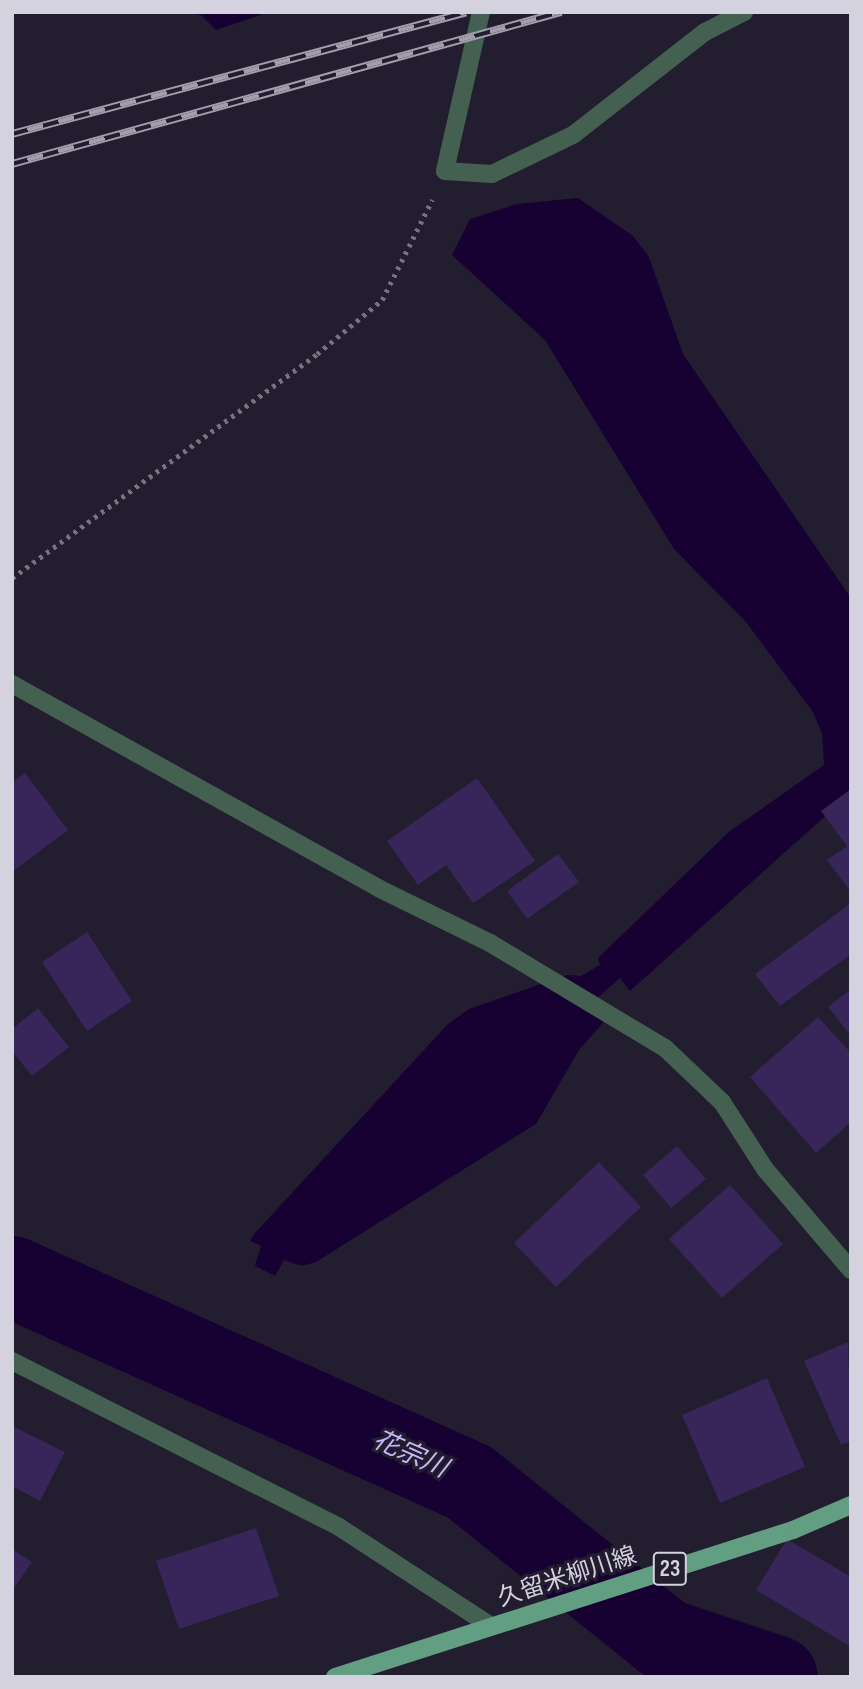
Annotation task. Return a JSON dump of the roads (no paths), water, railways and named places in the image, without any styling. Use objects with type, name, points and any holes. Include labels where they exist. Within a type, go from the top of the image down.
[{"type":"main road","name":"久留米柳川線","points":[[335,1677],[793,1530],[851,1504]]},
{"type":"street","points":[[481,12],[445,171],[492,174],[573,135],[705,32],[744,12]]},
{"type":"street","points":[[12,684],[380,889],[490,943],[665,1048],[722,1102],[765,1169],[851,1270]]},
{"type":"street","points":[[12,1361],[339,1527],[491,1626]]},
{"type":"waterway","name":"花宗川","points":[[12,1277],[469,1482],[664,1639],[777,1677]]},
{"type":"railway","points":[[12,134],[466,12]]},
{"type":"railway","points":[[12,164],[561,12]]}]
